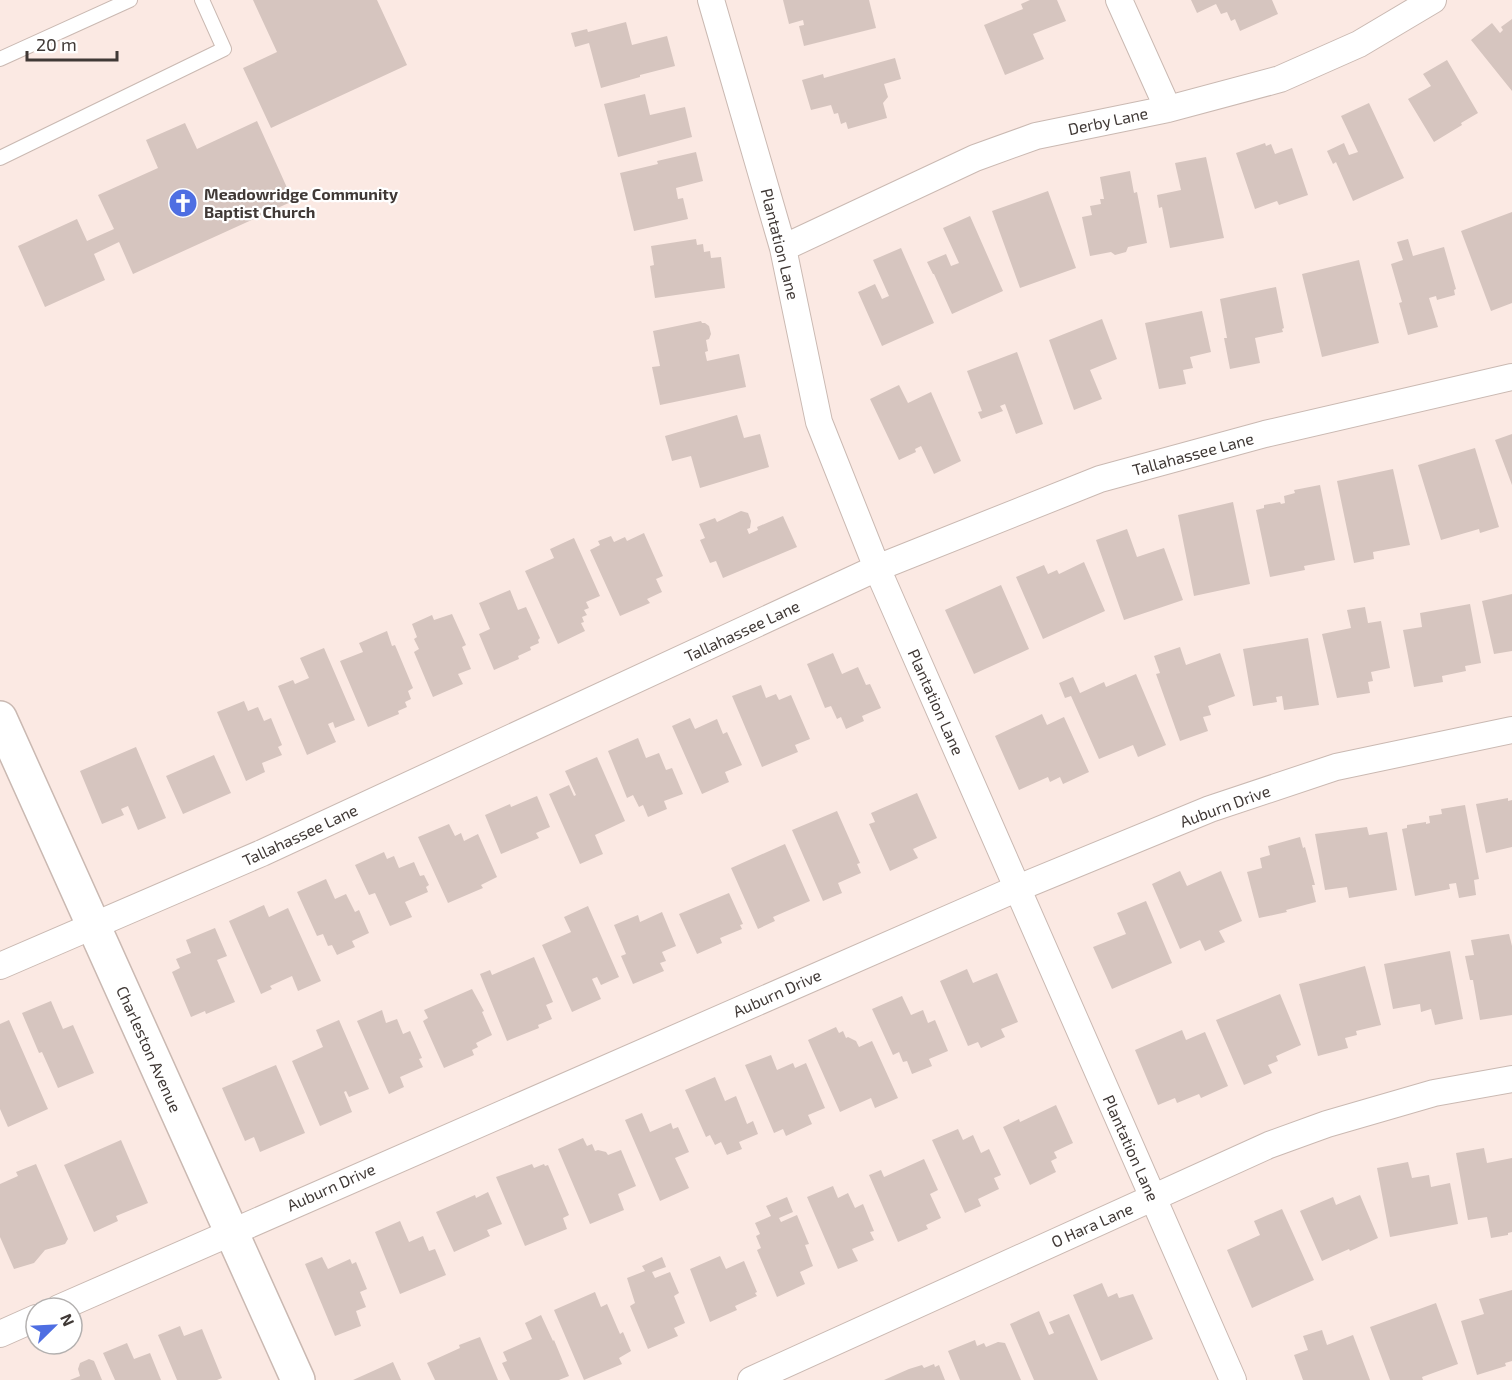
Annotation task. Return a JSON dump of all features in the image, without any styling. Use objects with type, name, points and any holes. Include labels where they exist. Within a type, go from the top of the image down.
[{"type":"street","name":"Plantation Lane","points":[[711,0],[783,248],[819,422],[877,568],[1233,1380]]},
{"type":"street","points":[[1119,0],[1168,109]]},
{"type":"street","name":"Derby Lane","points":[[783,248],[985,154],[1036,136],[1168,109],[1280,79],[1359,44],[1433,0]]},
{"type":"street","name":"Tallahassee Lane","points":[[0,966],[262,853],[877,568],[1100,479],[1265,434],[1512,377]]},
{"type":"street","name":"Charleston Avenue","points":[[0,718],[298,1380]]},
{"type":"street","name":"Auburn Drive","points":[[84,1297],[1018,888],[1210,809],[1336,768],[1512,730]]},
{"type":"street","name":"O Hara Lane","points":[[751,1380],[1269,1145],[1327,1124],[1434,1093],[1512,1079]]},
{"type":"street","points":[[0,1334],[24,1323]]},
{"type":"lane","points":[[0,59],[130,0]]},
{"type":"lane","points":[[0,158],[224,49],[202,0]]},
{"type":"building","points":[[253,0],[377,0],[407,65],[271,128],[243,68],[277,52]]},
{"type":"building","points":[[783,0],[869,0],[876,28],[804,46],[799,26],[804,25],[803,20],[789,24]]},
{"type":"building","points":[[1030,0],[1057,0],[1066,21],[1033,34],[1044,59],[1005,75],[984,25],[1023,9],[1021,4]]},
{"type":"building","points":[[1191,0],[1272,0],[1278,14],[1240,31],[1235,19],[1231,21],[1227,12],[1221,14],[1216,4],[1197,13]]},
{"type":"building","points":[[1512,19],[1512,91],[1471,40],[1492,23],[1500,33],[1503,30],[1501,27]]},
{"type":"building","points":[[626,22],[632,45],[667,36],[675,66],[601,88],[589,43],[575,47],[571,33],[587,29],[588,32]]},
{"type":"building","points":[[895,58],[901,79],[884,84],[888,97],[883,103],[887,118],[848,129],[846,122],[841,124],[838,113],[834,114],[831,105],[811,110],[802,80],[823,74],[824,78]]},
{"type":"building","points":[[1447,60],[1478,113],[1434,142],[1408,99],[1431,86],[1423,74]]},
{"type":"building","points":[[645,94],[650,115],[685,107],[692,137],[618,157],[604,104]]},
{"type":"building","points":[[1369,103],[1404,178],[1353,201],[1336,162],[1333,164],[1327,151],[1344,143],[1349,155],[1358,152],[1341,116]]},
{"type":"building","points":[[257,121],[293,201],[133,274],[119,242],[94,254],[105,280],[45,307],[18,246],[77,219],[87,241],[114,229],[98,195],[158,168],[146,140],[185,123],[197,149]]},
{"type":"building","points":[[1265,143],[1266,146],[1271,144],[1275,154],[1292,148],[1308,195],[1279,205],[1277,201],[1255,209],[1236,153]]},
{"type":"building","points":[[696,152],[703,181],[676,188],[678,199],[683,198],[688,219],[634,231],[620,173]]},
{"type":"building","points":[[1206,157],[1224,238],[1170,248],[1162,207],[1159,208],[1157,195],[1181,190],[1175,163]]},
{"type":"building","points":[[1130,171],[1134,193],[1137,192],[1147,243],[1128,247],[1126,252],[1115,255],[1111,252],[1090,256],[1082,217],[1092,215],[1090,206],[1101,204],[1100,199],[1104,199],[1100,177]]},
{"type":"building","points":[[1048,191],[1076,268],[1020,288],[992,211]]},
{"type":"building","points":[[1512,212],[1512,303],[1491,311],[1461,231]]},
{"type":"building","points":[[970,216],[1003,291],[952,314],[927,262],[946,254],[951,266],[959,263],[943,228]]},
{"type":"building","points":[[696,239],[697,245],[703,244],[704,252],[710,251],[711,258],[721,257],[725,288],[655,298],[650,266],[654,265],[651,246]]},
{"type":"building","points":[[1408,239],[1413,256],[1444,247],[1456,289],[1454,290],[1455,295],[1437,300],[1436,296],[1429,298],[1438,327],[1408,335],[1399,303],[1402,302],[1391,264],[1403,260],[1397,242]]},
{"type":"building","points":[[901,248],[934,323],[882,346],[858,292],[875,284],[882,299],[889,296],[873,260]]},
{"type":"building","points":[[1359,260],[1379,343],[1322,357],[1302,274]]},
{"type":"building","points":[[1276,287],[1283,332],[1255,338],[1260,363],[1230,369],[1220,299]]},
{"type":"building","points":[[1202,311],[1211,352],[1190,357],[1193,368],[1183,370],[1186,384],[1159,389],[1145,323]]},
{"type":"building","points":[[1102,319],[1117,359],[1090,370],[1102,399],[1074,410],[1049,340]]},
{"type":"building","points":[[701,321],[709,326],[711,334],[706,340],[707,361],[739,354],[746,387],[660,405],[652,367],[660,366],[653,331]]},
{"type":"building","points":[[1017,352],[1043,424],[1016,434],[1005,404],[1000,406],[1003,411],[981,419],[978,412],[982,411],[967,371]]},
{"type":"building","points":[[899,385],[908,403],[931,392],[961,461],[934,474],[921,446],[915,449],[916,452],[899,460],[870,399]]},
{"type":"building","points":[[737,415],[744,438],[760,434],[769,467],[700,488],[691,456],[672,461],[665,436]]},
{"type":"building","points":[[1512,434],[1512,485],[1495,440]]},
{"type":"building","points":[[1475,448],[1499,527],[1480,533],[1479,529],[1441,540],[1418,465]]},
{"type":"building","points":[[1393,469],[1410,545],[1373,552],[1374,559],[1354,563],[1337,481]]},
{"type":"building","points":[[1320,485],[1335,560],[1304,566],[1305,570],[1270,577],[1256,510],[1264,508],[1264,505],[1285,503],[1284,496],[1295,493],[1294,490]]},
{"type":"building","points":[[1233,502],[1250,584],[1194,596],[1178,515]]},
{"type":"building","points":[[741,511],[748,513],[751,521],[750,528],[747,529],[749,534],[758,530],[757,527],[783,516],[797,547],[723,578],[716,561],[710,563],[700,540],[705,538],[699,524],[715,518],[717,522]]},
{"type":"building","points":[[1127,529],[1137,557],[1164,548],[1183,600],[1124,620],[1096,540]]},
{"type":"building","points":[[644,533],[663,576],[656,579],[662,592],[647,599],[650,603],[620,616],[590,550],[600,545],[598,541],[611,536],[614,542],[625,537],[627,541]]},
{"type":"building","points":[[574,538],[600,596],[586,602],[589,608],[584,610],[587,615],[582,617],[584,622],[581,623],[585,631],[558,644],[525,571],[554,558],[550,549]]},
{"type":"building","points":[[1084,562],[1105,611],[1043,639],[1016,577],[1044,565],[1048,574],[1057,570],[1059,574]]},
{"type":"building","points":[[1001,585],[1029,649],[974,674],[945,610]]},
{"type":"building","points":[[510,590],[518,610],[526,607],[540,638],[539,643],[518,656],[519,659],[494,670],[479,634],[490,629],[479,603]]},
{"type":"building","points":[[1512,594],[1512,651],[1494,654],[1482,601]]},
{"type":"building","points":[[1470,604],[1481,663],[1465,666],[1466,671],[1442,676],[1443,682],[1414,687],[1403,630],[1422,627],[1420,613]]},
{"type":"building","points":[[1365,607],[1368,623],[1381,621],[1390,668],[1371,672],[1373,681],[1368,682],[1370,693],[1337,698],[1322,634],[1351,628],[1347,610]]},
{"type":"building","points":[[452,614],[466,645],[462,647],[471,669],[458,674],[463,684],[433,697],[414,652],[419,649],[414,639],[417,637],[412,624],[432,615],[434,620]]},
{"type":"building","points":[[387,631],[413,688],[408,691],[411,699],[405,702],[407,707],[398,711],[399,714],[368,727],[340,661],[363,652],[359,643]]},
{"type":"building","points":[[1308,638],[1319,705],[1284,710],[1282,696],[1276,697],[1277,702],[1253,706],[1243,649]]},
{"type":"building","points":[[1180,647],[1186,665],[1220,653],[1235,696],[1208,706],[1211,715],[1203,717],[1208,731],[1180,741],[1156,674],[1160,673],[1154,656]]},
{"type":"building","points":[[324,648],[355,720],[335,728],[333,722],[328,724],[336,742],[307,755],[278,686],[293,680],[295,684],[309,678],[300,658]]},
{"type":"building","points":[[833,653],[842,674],[858,667],[866,685],[870,684],[881,708],[862,716],[864,721],[846,729],[841,717],[837,719],[831,706],[825,708],[807,664]]},
{"type":"building","points":[[1136,674],[1166,745],[1138,757],[1133,745],[1099,759],[1071,696],[1065,698],[1059,683],[1073,677],[1080,693],[1104,682],[1106,687]]},
{"type":"building","points":[[761,685],[766,698],[776,694],[779,700],[791,695],[810,739],[795,745],[798,752],[762,767],[732,696]]},
{"type":"building","points":[[244,701],[248,711],[258,707],[264,721],[271,718],[282,745],[278,747],[282,755],[262,763],[265,772],[246,781],[217,712]]},
{"type":"building","points":[[1042,714],[1047,725],[1064,717],[1089,772],[1063,784],[1060,777],[1050,782],[1048,777],[1019,790],[995,736]]},
{"type":"building","points":[[690,718],[695,729],[717,719],[723,734],[727,732],[742,765],[725,772],[729,782],[702,794],[672,726]]},
{"type":"building","points":[[638,738],[646,758],[659,753],[666,770],[672,768],[683,794],[664,801],[667,809],[648,817],[643,805],[639,807],[633,795],[627,798],[608,751]]},
{"type":"building","points":[[136,747],[166,818],[138,830],[128,806],[121,809],[124,815],[102,824],[80,771]]},
{"type":"building","points":[[214,755],[231,793],[183,814],[166,776]]},
{"type":"building","points":[[597,757],[625,821],[595,835],[603,854],[580,864],[549,794],[569,785],[574,796],[576,795],[565,771]]},
{"type":"building","points":[[917,793],[937,838],[913,849],[918,858],[890,871],[869,824],[875,822],[871,813]]},
{"type":"building","points":[[537,796],[550,827],[536,833],[539,838],[501,854],[485,815]]},
{"type":"building","points":[[1508,798],[1508,801],[1512,800],[1512,847],[1486,853],[1476,804]]},
{"type":"building","points":[[1465,805],[1479,879],[1474,880],[1476,895],[1459,898],[1456,883],[1449,884],[1450,889],[1415,896],[1402,829],[1407,828],[1407,825],[1430,823],[1429,816],[1442,814],[1441,809]]},
{"type":"building","points":[[837,811],[860,863],[857,864],[861,873],[838,883],[842,893],[823,901],[792,830]]},
{"type":"building","points":[[449,824],[455,836],[461,833],[464,841],[478,834],[497,877],[481,885],[483,888],[448,903],[418,837]]},
{"type":"building","points":[[1367,827],[1369,835],[1387,832],[1397,890],[1349,898],[1347,887],[1325,890],[1315,834]]},
{"type":"building","points":[[1300,837],[1315,885],[1312,885],[1316,902],[1259,918],[1247,872],[1262,868],[1260,858],[1270,855],[1268,846]]},
{"type":"building","points":[[785,844],[810,901],[773,917],[775,921],[758,929],[731,868]]},
{"type":"building","points":[[384,852],[387,859],[394,856],[399,868],[414,862],[420,876],[424,875],[429,885],[426,887],[428,892],[405,902],[412,917],[390,926],[375,893],[369,895],[355,865]]},
{"type":"building","points":[[1180,871],[1187,886],[1221,871],[1242,921],[1219,931],[1225,942],[1205,951],[1200,940],[1180,949],[1152,884]]},
{"type":"building","points":[[326,879],[335,899],[346,894],[355,912],[359,910],[369,933],[352,941],[355,947],[337,955],[332,945],[328,946],[323,934],[317,936],[297,892]]},
{"type":"building","points":[[729,893],[743,924],[740,925],[742,929],[720,938],[722,943],[697,954],[679,914]]},
{"type":"building","points":[[1146,901],[1172,963],[1112,989],[1093,947],[1126,934],[1117,913]]},
{"type":"building","points":[[264,905],[269,917],[288,908],[321,981],[298,991],[292,976],[270,986],[272,989],[261,994],[229,921]]},
{"type":"building","points":[[588,906],[619,977],[601,985],[597,977],[592,979],[601,999],[572,1012],[542,945],[571,932],[564,917]]},
{"type":"building","points":[[662,912],[676,946],[662,952],[666,961],[660,963],[664,971],[633,984],[621,956],[626,954],[614,925],[638,915],[640,922]]},
{"type":"building","points":[[215,928],[227,956],[217,960],[235,1002],[206,1014],[205,1011],[191,1017],[172,972],[180,968],[176,959],[191,953],[186,940]]},
{"type":"building","points":[[1509,934],[1512,946],[1512,1015],[1480,1020],[1473,980],[1470,980],[1465,956],[1474,955],[1471,940]]},
{"type":"building","points":[[1450,951],[1463,1019],[1435,1025],[1431,1009],[1421,1012],[1420,1004],[1393,1009],[1384,964]]},
{"type":"building","points":[[534,957],[553,1002],[546,1005],[552,1019],[538,1025],[539,1028],[507,1041],[480,974],[490,970],[492,975]]},
{"type":"building","points":[[1365,966],[1381,1025],[1356,1031],[1357,1035],[1345,1038],[1348,1048],[1318,1056],[1299,984]]},
{"type":"building","points":[[967,969],[973,983],[997,973],[1018,1022],[1001,1029],[1005,1037],[981,1048],[978,1042],[968,1046],[940,981]]},
{"type":"building","points":[[472,989],[484,1011],[482,1012],[492,1035],[476,1043],[478,1047],[472,1050],[474,1055],[444,1068],[423,1021],[428,1018],[424,1010]]},
{"type":"building","points":[[1280,994],[1301,1045],[1276,1056],[1278,1061],[1268,1065],[1272,1073],[1244,1085],[1216,1020]]},
{"type":"building","points":[[902,996],[911,1015],[923,1010],[928,1023],[935,1020],[948,1051],[929,1059],[932,1066],[912,1074],[907,1061],[903,1062],[899,1052],[893,1055],[872,1009]]},
{"type":"building","points":[[51,1001],[63,1029],[73,1025],[94,1073],[58,1088],[42,1052],[39,1053],[22,1013]]},
{"type":"building","points":[[382,1010],[386,1023],[397,1019],[403,1034],[410,1031],[422,1058],[419,1059],[423,1067],[400,1077],[404,1087],[389,1094],[357,1021]]},
{"type":"building","points":[[9,1020],[48,1109],[8,1127],[0,1109],[0,1024]]},
{"type":"building","points":[[339,1020],[369,1089],[349,1097],[346,1091],[344,1092],[352,1112],[320,1126],[292,1061],[323,1047],[316,1030]]},
{"type":"building","points":[[836,1027],[839,1033],[843,1031],[846,1038],[856,1041],[859,1047],[872,1041],[898,1098],[875,1108],[871,1098],[840,1112],[808,1040]]},
{"type":"building","points":[[1182,1030],[1186,1040],[1205,1032],[1228,1086],[1201,1098],[1199,1094],[1177,1103],[1175,1098],[1158,1105],[1135,1050]]},
{"type":"building","points":[[771,1055],[777,1070],[793,1063],[795,1068],[806,1063],[825,1108],[808,1115],[812,1124],[786,1136],[783,1129],[774,1133],[745,1065]]},
{"type":"building","points":[[276,1065],[305,1133],[260,1152],[254,1137],[245,1141],[222,1088]]},
{"type":"building","points":[[715,1077],[725,1101],[736,1096],[747,1124],[753,1121],[758,1134],[739,1142],[742,1149],[727,1155],[721,1142],[715,1145],[710,1135],[706,1137],[685,1090]]},
{"type":"building","points":[[1056,1105],[1073,1143],[1054,1152],[1057,1158],[1051,1161],[1056,1172],[1030,1185],[1003,1127],[1019,1119],[1020,1122]]},
{"type":"building","points":[[642,1113],[650,1132],[671,1123],[673,1129],[678,1127],[689,1152],[675,1158],[689,1188],[660,1201],[625,1120]]},
{"type":"building","points":[[958,1129],[963,1140],[973,1135],[981,1153],[989,1149],[1001,1175],[994,1178],[999,1189],[978,1199],[981,1206],[965,1213],[932,1140]]},
{"type":"building","points":[[583,1138],[587,1146],[592,1144],[595,1151],[606,1152],[608,1155],[621,1150],[636,1186],[618,1194],[624,1210],[590,1224],[558,1149]]},
{"type":"building","points":[[121,1140],[148,1203],[116,1216],[118,1221],[94,1232],[64,1165]]},
{"type":"building","points":[[1484,1148],[1487,1163],[1512,1158],[1512,1232],[1491,1238],[1487,1217],[1468,1220],[1456,1153]]},
{"type":"building","points":[[924,1159],[938,1190],[930,1194],[941,1218],[926,1225],[928,1229],[898,1242],[869,1175],[881,1170],[884,1177]]},
{"type":"building","points":[[1408,1162],[1412,1178],[1429,1175],[1431,1187],[1450,1183],[1458,1224],[1390,1237],[1377,1168]]},
{"type":"building","points":[[36,1164],[68,1239],[65,1244],[45,1250],[34,1263],[14,1269],[0,1237],[0,1184],[18,1176],[16,1172]]},
{"type":"building","points":[[532,1164],[534,1168],[544,1164],[548,1165],[569,1215],[563,1218],[567,1229],[525,1246],[496,1177]]},
{"type":"building","points":[[833,1186],[838,1198],[848,1193],[855,1208],[863,1204],[874,1231],[870,1232],[874,1240],[852,1249],[858,1261],[838,1269],[807,1197]]},
{"type":"building","points":[[488,1192],[502,1224],[487,1230],[490,1236],[454,1252],[436,1212],[475,1195],[476,1198]]},
{"type":"building","points":[[1360,1195],[1378,1238],[1322,1261],[1300,1211],[1333,1197],[1336,1205]]},
{"type":"building","points":[[787,1197],[793,1212],[779,1218],[781,1222],[797,1215],[809,1244],[805,1245],[813,1266],[800,1272],[805,1284],[777,1297],[757,1250],[761,1248],[756,1236],[760,1234],[755,1223],[771,1216],[766,1206]]},
{"type":"building","points":[[1282,1209],[1314,1280],[1252,1308],[1227,1250],[1260,1235],[1254,1221]]},
{"type":"building","points":[[400,1221],[409,1242],[423,1236],[429,1251],[435,1249],[446,1275],[400,1294],[375,1232]]},
{"type":"building","points":[[720,1256],[726,1269],[744,1261],[757,1296],[735,1306],[737,1310],[710,1322],[690,1269]]},
{"type":"building","points":[[322,1257],[328,1269],[350,1259],[352,1264],[356,1262],[367,1289],[360,1292],[366,1307],[356,1311],[361,1326],[335,1336],[305,1264]]},
{"type":"building","points":[[662,1257],[666,1267],[652,1272],[655,1278],[670,1272],[679,1293],[674,1296],[685,1323],[674,1328],[678,1336],[648,1349],[630,1306],[635,1303],[627,1278],[645,1271],[642,1266]]},
{"type":"building","points":[[1102,1283],[1108,1297],[1117,1293],[1119,1298],[1133,1294],[1153,1339],[1101,1361],[1073,1295]]},
{"type":"building","points":[[1512,1290],[1512,1361],[1505,1363],[1506,1366],[1477,1375],[1461,1321],[1484,1314],[1479,1299]]},
{"type":"building","points":[[595,1292],[601,1307],[607,1304],[620,1334],[623,1332],[631,1351],[619,1358],[622,1364],[584,1380],[554,1310]]},
{"type":"building","points":[[1436,1303],[1458,1364],[1422,1377],[1423,1380],[1390,1380],[1370,1327]]},
{"type":"building","points":[[1039,1311],[1049,1335],[1054,1333],[1049,1322],[1069,1314],[1098,1380],[1034,1380],[1010,1324]]},
{"type":"building","points":[[541,1315],[569,1376],[559,1380],[510,1380],[502,1363],[507,1361],[503,1352],[532,1339],[525,1323]]},
{"type":"building","points":[[180,1326],[184,1336],[202,1329],[222,1378],[177,1380],[158,1335]]},
{"type":"building","points":[[1322,1330],[1327,1345],[1353,1335],[1370,1380],[1303,1380],[1294,1355],[1308,1350],[1303,1336]]},
{"type":"building","points":[[480,1337],[498,1380],[435,1380],[427,1363],[460,1348],[459,1345]]},
{"type":"building","points":[[975,1340],[977,1346],[984,1343],[986,1347],[998,1342],[1005,1343],[1021,1380],[960,1380],[948,1351]]},
{"type":"building","points":[[127,1343],[134,1359],[150,1353],[161,1380],[115,1380],[103,1353]]},
{"type":"building","points":[[89,1359],[94,1361],[102,1380],[70,1380],[80,1376],[78,1369],[80,1363]]},
{"type":"building","points":[[393,1362],[401,1380],[353,1380]]},
{"type":"building","points":[[934,1364],[935,1367],[939,1365],[945,1380],[884,1380],[909,1369],[922,1365],[924,1368]]},
{"type":"place","name":"Meadowridge Community Baptist Church","points":[[183,203]]}]
